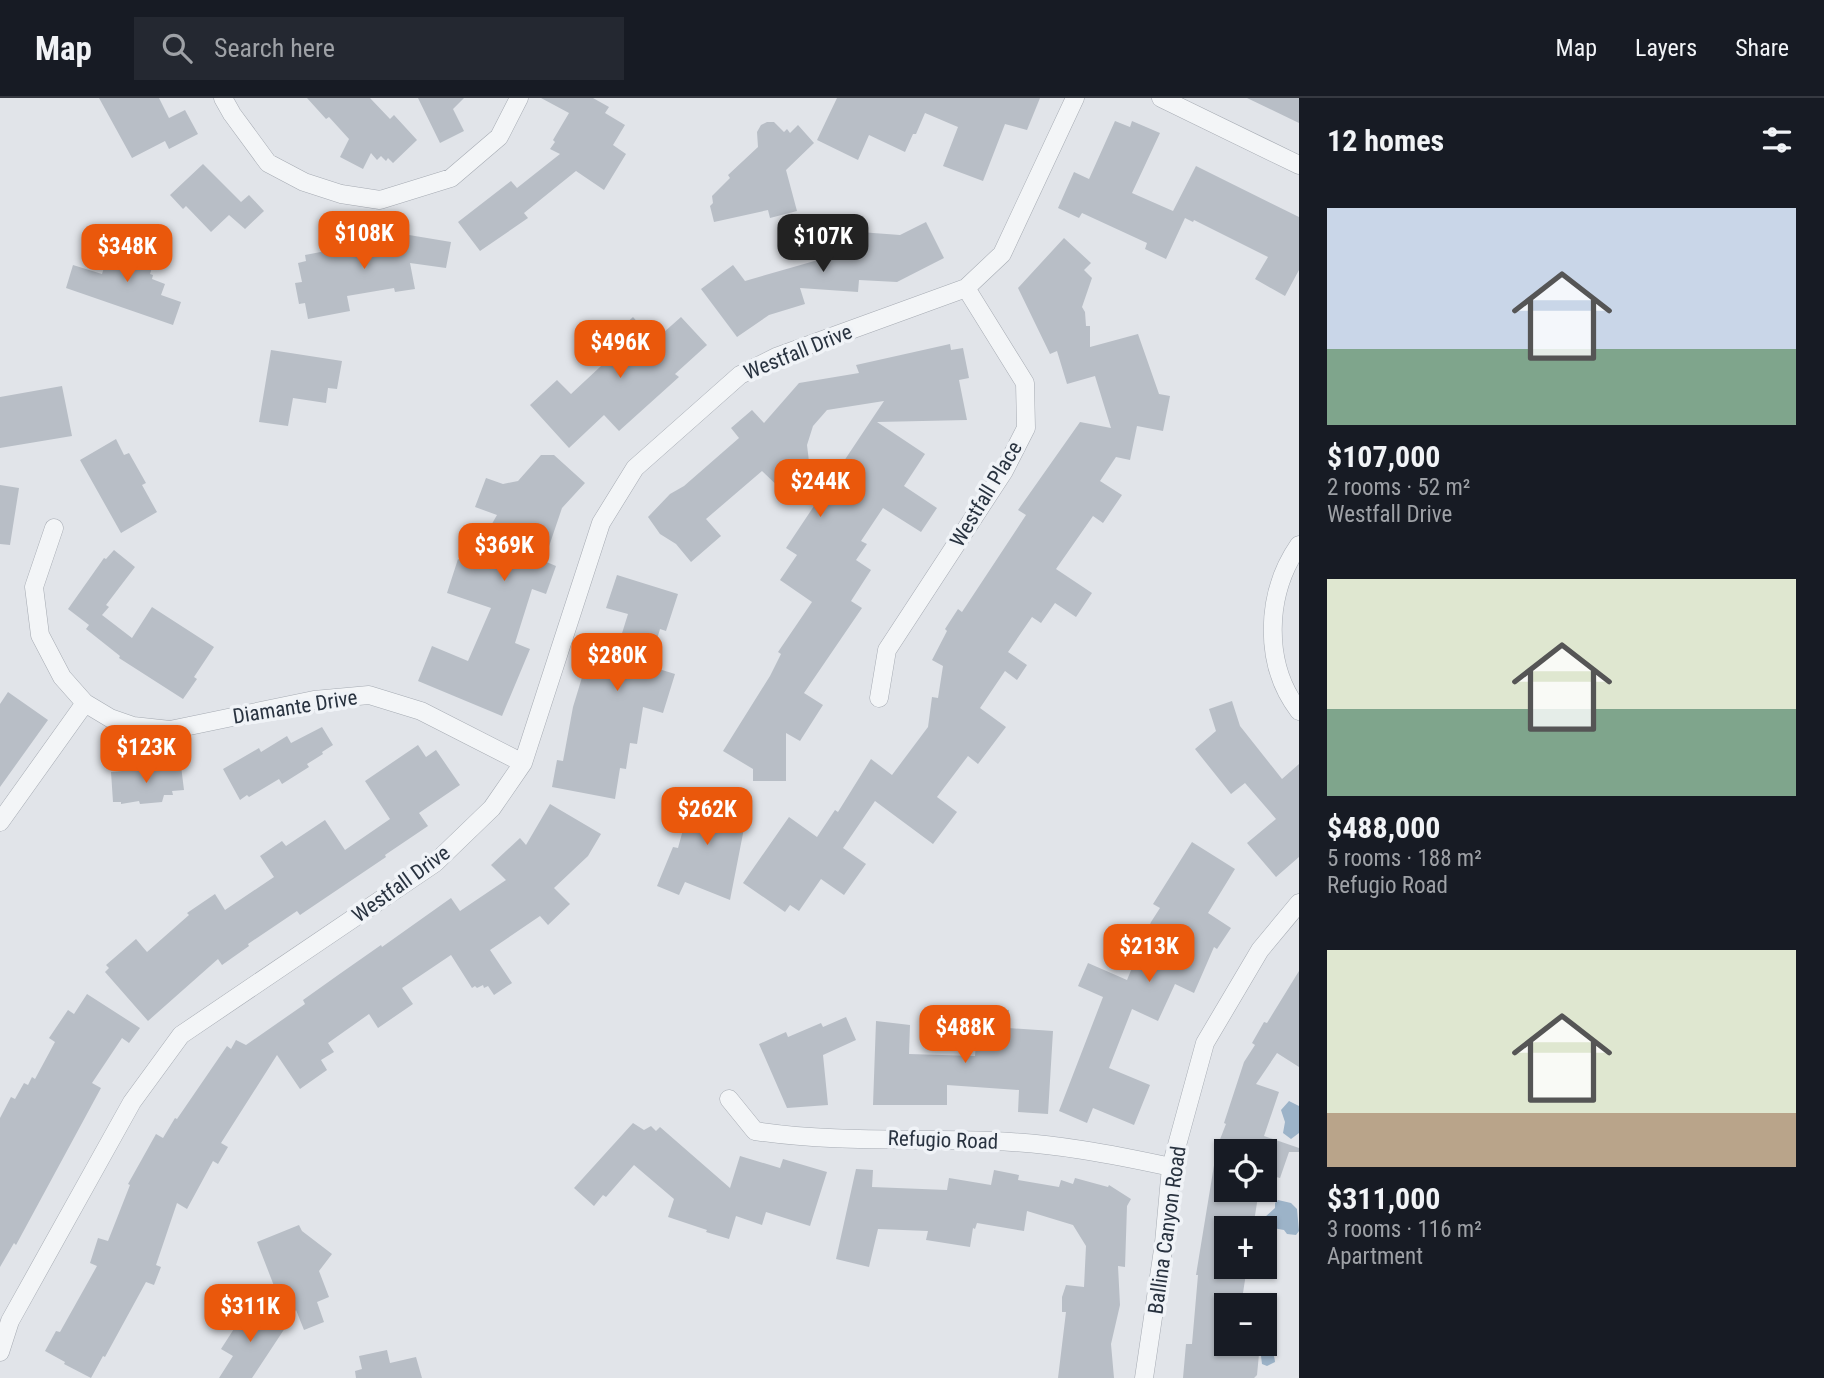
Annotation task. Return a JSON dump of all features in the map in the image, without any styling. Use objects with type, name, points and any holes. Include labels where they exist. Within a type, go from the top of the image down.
[{"type":"street","points":[[223,98],[268,163],[304,182],[341,194],[380,200],[451,178],[499,137],[519,98]]},
{"type":"street","name":"Westfall Drive","points":[[0,1352],[10,1321],[132,1102],[181,1034],[435,863],[492,808],[523,762],[601,523],[635,468],[740,375],[776,357],[966,288],[1002,254],[1075,98]]},
{"type":"street","points":[[1161,98],[1299,165]]},
{"type":"street","name":"Westfall Place","points":[[879,698],[887,650],[1004,471],[1026,428],[1026,383],[966,288]]},
{"type":"street","name":"Diamante Drive","points":[[54,528],[34,587],[40,635],[62,677],[85,703],[110,718],[133,726],[170,730],[314,700],[369,695],[421,711],[523,762]]},
{"type":"street","points":[[1299,545],[1273,605],[1275,659],[1288,697],[1299,711]]},
{"type":"street","points":[[0,822],[85,703]]},
{"type":"street","name":"Ballina Canyon Road","points":[[1144,1378],[1164,1243],[1171,1167],[1205,1043],[1260,950],[1299,903]]},
{"type":"street","name":"Refugio Road","points":[[729,1099],[755,1130],[781,1135],[994,1141],[1084,1148],[1171,1167]]},
{"type":"water","points":[[1289,1101],[1299,1106],[1299,1133],[1291,1139],[1283,1133],[1285,1122],[1281,1110]]},
{"type":"water","points":[[1277,1201],[1291,1203],[1297,1209],[1299,1231],[1296,1235],[1277,1228],[1277,1216],[1266,1216],[1275,1208]]},
{"type":"water","points":[[1261,1356],[1273,1356],[1275,1362],[1267,1366],[1262,1364]]},
{"type":"building","points":[[99,98],[159,98],[169,118],[185,110],[198,134],[169,149],[165,141],[132,158]]},
{"type":"building","points":[[307,98],[370,98],[390,119],[394,115],[417,140],[393,163],[381,156],[377,160],[371,153],[363,169],[340,157],[349,139]]},
{"type":"building","points":[[418,98],[464,98],[453,109],[464,131],[440,143]]},
{"type":"building","points":[[541,98],[593,98],[609,107],[605,113],[625,125],[613,145],[626,154],[604,190],[576,171],[524,213],[528,218],[480,251],[458,222],[511,181],[517,188],[560,154],[550,149],[569,113]]},
{"type":"building","points":[[837,98],[1040,98],[1027,130],[1005,124],[983,181],[943,166],[958,127],[925,113],[905,152],[869,135],[858,160],[817,140]]},
{"type":"building","points":[[1247,98],[1299,98],[1299,123]]},
{"type":"building","points":[[1115,121],[1130,127],[1132,121],[1160,133],[1132,193],[1173,211],[1196,166],[1299,217],[1299,270],[1285,296],[1255,279],[1268,257],[1194,220],[1193,222],[1185,218],[1166,259],[1145,249],[1147,243],[1082,213],[1079,218],[1058,208],[1074,172],[1089,179]]},
{"type":"building","points":[[774,122],[784,132],[787,129],[790,133],[798,125],[814,143],[786,170],[797,211],[770,218],[768,210],[714,222],[710,206],[713,203],[712,196],[730,178],[728,175],[758,147],[757,132],[761,125]]},
{"type":"building","points":[[203,164],[241,202],[249,195],[264,211],[245,229],[229,215],[211,232],[186,206],[183,209],[170,195]]},
{"type":"building","points":[[926,222],[944,258],[897,282],[859,280],[858,292],[800,288],[805,304],[769,315],[737,337],[701,289],[733,265],[745,281],[818,260],[819,234],[832,234],[833,230],[900,235]]},
{"type":"building","points":[[409,235],[451,242],[446,268],[410,263],[415,289],[395,292],[394,288],[347,296],[350,311],[308,319],[305,303],[299,304],[295,283],[302,282],[298,263],[306,261],[305,255]]},
{"type":"building","points":[[1064,238],[1091,263],[1084,270],[1092,278],[1082,307],[1086,326],[1090,326],[1090,347],[1138,334],[1159,394],[1170,396],[1163,431],[1137,426],[1130,460],[1116,457],[1100,481],[1122,495],[1103,523],[1093,516],[1056,569],[1092,593],[1076,617],[1055,603],[1041,623],[1032,617],[1008,652],[1027,665],[1017,680],[1005,671],[980,708],[1006,727],[978,764],[968,756],[937,797],[957,812],[933,844],[875,801],[843,848],[866,864],[844,895],[821,879],[799,911],[790,905],[785,912],[743,883],[789,817],[817,837],[835,810],[838,812],[871,759],[892,775],[928,727],[932,697],[938,698],[943,666],[932,660],[947,631],[945,629],[958,609],[962,612],[1026,515],[1018,510],[1080,422],[1111,428],[1095,376],[1067,384],[1057,351],[1050,354],[1018,288]]},
{"type":"building","points":[[112,242],[156,255],[150,274],[153,275],[152,279],[165,284],[161,295],[181,302],[173,325],[66,288],[73,265],[102,274]]},
{"type":"building","points":[[633,317],[654,341],[681,317],[707,345],[675,374],[679,377],[619,431],[604,415],[569,448],[530,405],[557,380],[571,394],[615,353],[600,336],[613,324],[619,330]]},
{"type":"building","points":[[950,344],[951,350],[963,348],[969,378],[959,380],[967,420],[877,422],[925,454],[904,486],[937,508],[921,532],[883,508],[861,541],[867,544],[856,560],[871,570],[851,601],[862,608],[804,693],[823,705],[800,741],[786,733],[786,781],[753,781],[753,769],[723,751],[770,676],[781,654],[778,652],[812,602],[780,580],[797,555],[786,548],[884,401],[827,410],[813,426],[807,445],[810,470],[784,492],[762,471],[706,519],[721,536],[691,562],[676,544],[660,534],[648,517],[670,494],[684,486],[739,438],[731,428],[752,410],[764,423],[799,383],[859,373],[856,365]]},
{"type":"building","points":[[271,350],[342,361],[337,389],[328,388],[326,403],[293,398],[288,426],[259,422]]},
{"type":"building","points":[[62,386],[72,436],[0,448],[0,397]]},
{"type":"building","points":[[116,439],[124,455],[129,453],[146,483],[142,485],[157,512],[121,533],[80,460]]},
{"type":"building","points":[[541,455],[554,455],[585,483],[562,508],[544,561],[556,566],[546,594],[532,589],[515,643],[530,649],[502,716],[418,681],[432,646],[468,661],[491,608],[447,593],[458,559],[469,564],[497,515],[475,507],[486,478],[503,484],[518,481]]},
{"type":"building","points":[[0,485],[19,488],[10,545],[0,544]]},
{"type":"building","points":[[114,550],[135,567],[106,605],[109,607],[102,615],[132,638],[152,607],[214,647],[183,699],[119,658],[120,656],[86,629],[89,625],[68,609],[104,558]]},
{"type":"building","points":[[617,575],[678,594],[666,631],[660,629],[649,666],[675,674],[663,713],[643,707],[637,744],[630,743],[626,769],[620,768],[615,799],[552,787],[557,760],[563,761],[573,707],[590,651],[614,659],[628,614],[606,608]]},
{"type":"building","points":[[8,692],[48,720],[0,787],[0,704]]},
{"type":"building","points":[[1232,701],[1240,726],[1282,779],[1299,764],[1299,857],[1276,877],[1247,843],[1276,819],[1245,783],[1231,794],[1195,749],[1216,731],[1209,709]]},
{"type":"building","points":[[322,727],[333,745],[307,764],[309,767],[282,784],[279,779],[240,800],[223,769],[259,748],[261,752],[287,736],[291,743]]},
{"type":"building","points":[[418,745],[426,757],[436,750],[460,785],[419,813],[428,826],[385,855],[386,857],[300,915],[297,911],[222,965],[218,959],[148,1021],[105,972],[109,968],[106,965],[136,939],[147,952],[189,915],[187,913],[215,894],[225,910],[274,877],[260,856],[282,841],[286,846],[325,820],[345,850],[390,819],[365,781]]},
{"type":"building","points":[[181,766],[184,790],[172,791],[173,795],[164,795],[162,802],[113,802],[111,772]]},
{"type":"building","points":[[700,788],[748,808],[730,900],[685,882],[679,895],[657,886],[673,847],[678,848],[690,804]]},
{"type":"building","points":[[550,804],[601,834],[588,856],[554,888],[570,904],[548,925],[540,916],[490,950],[512,983],[494,995],[488,986],[472,988],[451,955],[402,988],[413,1004],[378,1028],[369,1014],[328,1043],[334,1052],[321,1060],[327,1070],[300,1089],[277,1055],[221,1143],[228,1147],[218,1164],[213,1161],[187,1209],[177,1203],[156,1265],[161,1267],[154,1285],[146,1282],[91,1378],[45,1351],[56,1331],[60,1332],[97,1266],[90,1263],[98,1238],[108,1241],[130,1185],[128,1184],[156,1134],[163,1138],[227,1046],[231,1049],[236,1040],[246,1045],[305,1004],[303,1000],[451,898],[460,911],[506,880],[491,865],[520,838],[526,845]]},
{"type":"building","points":[[1192,842],[1235,869],[1208,913],[1231,928],[1217,949],[1214,947],[1194,993],[1175,984],[1158,1021],[1132,1009],[1109,1068],[1150,1085],[1134,1125],[1093,1108],[1087,1123],[1059,1111],[1103,997],[1078,986],[1088,963],[1127,980],[1151,922],[1160,908],[1153,904]]},
{"type":"building","points":[[1299,971],[1299,1067],[1277,1053],[1256,1084],[1279,1092],[1264,1136],[1273,1139],[1220,1139],[1244,1062],[1255,1045],[1252,1043],[1264,1022],[1267,1023]]},
{"type":"building","points":[[87,994],[140,1028],[129,1043],[122,1038],[92,1083],[101,1088],[16,1245],[14,1243],[0,1267],[0,1118],[11,1097],[15,1099],[24,1083],[28,1085],[32,1077],[35,1079],[55,1042],[49,1038],[68,1010],[74,1014]]},
{"type":"building","points":[[979,1008],[1009,1010],[1008,1028],[1053,1031],[1048,1114],[1018,1112],[1019,1090],[947,1085],[947,1105],[873,1105],[876,1021],[910,1025],[909,1054],[975,1056]]},
{"type":"building","points":[[846,1017],[856,1040],[823,1055],[828,1105],[787,1108],[759,1044],[786,1032],[788,1037],[821,1023],[823,1027]]},
{"type":"building","points":[[633,1123],[644,1130],[651,1126],[656,1131],[660,1127],[730,1188],[740,1156],[780,1168],[783,1159],[827,1172],[810,1226],[766,1212],[762,1225],[736,1216],[729,1239],[706,1232],[707,1230],[668,1217],[674,1199],[634,1165],[606,1197],[603,1195],[594,1206],[574,1188]]},
{"type":"building","points":[[1277,1140],[1299,1148],[1299,1152],[1289,1152],[1280,1178],[1277,1177]]},
{"type":"building","points":[[1214,1165],[1214,1202],[1257,1202],[1255,1216],[1214,1216],[1214,1279],[1245,1279],[1243,1293],[1214,1293],[1214,1356],[1259,1356],[1257,1375],[1254,1378],[1183,1378],[1186,1344],[1192,1344],[1196,1275]]},
{"type":"building","points":[[856,1169],[873,1170],[872,1187],[947,1190],[949,1178],[991,1185],[994,1170],[1019,1175],[1018,1180],[1059,1187],[1061,1180],[1073,1184],[1075,1178],[1108,1187],[1109,1185],[1131,1199],[1127,1206],[1125,1267],[1118,1266],[1120,1305],[1111,1344],[1114,1378],[1058,1378],[1066,1312],[1062,1312],[1062,1297],[1066,1285],[1084,1287],[1086,1246],[1073,1225],[1027,1211],[1024,1231],[977,1223],[975,1229],[973,1228],[970,1247],[926,1240],[928,1231],[878,1229],[869,1267],[836,1259]]},
{"type":"building","points":[[299,1225],[302,1231],[332,1254],[319,1271],[329,1297],[317,1302],[324,1322],[304,1330],[296,1310],[288,1322],[257,1242]]},
{"type":"building","points":[[248,1307],[285,1328],[252,1378],[219,1378],[233,1356],[221,1349]]},
{"type":"building","points":[[387,1350],[390,1363],[416,1357],[422,1378],[356,1378],[355,1371],[362,1369],[359,1356]]}]
